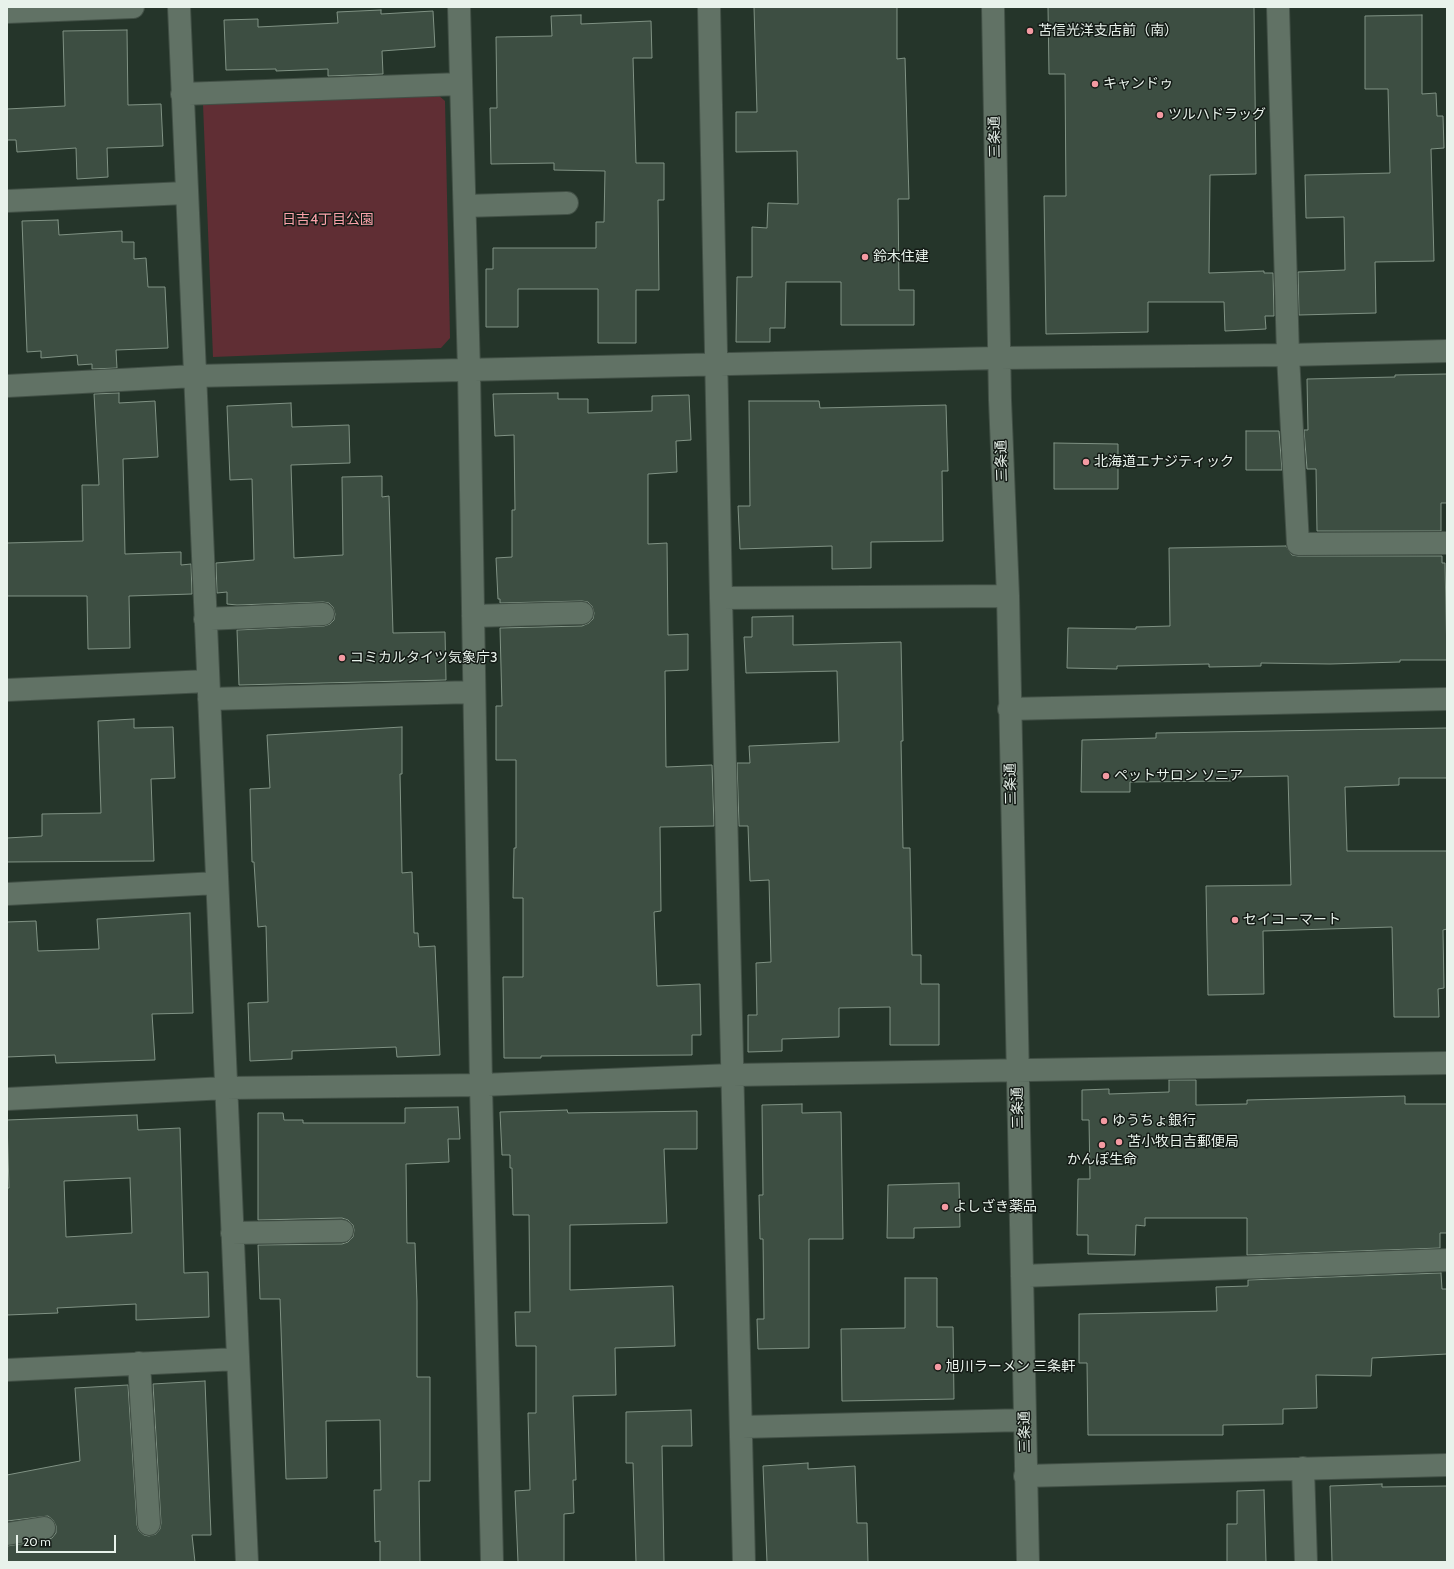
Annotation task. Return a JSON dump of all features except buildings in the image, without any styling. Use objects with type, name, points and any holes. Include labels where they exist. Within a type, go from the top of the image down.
[{"type":"street","points":[[7,12],[133,7]]},
{"type":"street","points":[[179,7],[247,1562]]},
{"type":"street","points":[[459,7],[469,371],[481,1086],[492,1562]]},
{"type":"street","points":[[710,7],[721,598],[742,1427],[744,1562]]},
{"type":"street","name":"三条通","points":[[992,7],[999,358],[1008,596],[1009,709],[1028,1562]]},
{"type":"street","points":[[1278,7],[1288,355],[1298,544],[1447,544]]},
{"type":"street","points":[[182,94],[461,84]]},
{"type":"street","points":[[7,201],[186,193]]},
{"type":"street","points":[[465,206],[567,203]]},
{"type":"street","points":[[7,386],[195,376],[999,358],[1288,355],[1447,351]]},
{"type":"street","points":[[721,598],[1008,596]]},
{"type":"street","points":[[473,616],[582,613]]},
{"type":"street","points":[[205,619],[323,614]]},
{"type":"street","points":[[7,690],[474,692]]},
{"type":"street","points":[[1009,709],[1447,699]]},
{"type":"street","points":[[7,894],[217,883]]},
{"type":"street","points":[[7,1099],[226,1088],[481,1086],[733,1075],[1447,1063]]},
{"type":"street","points":[[232,1233],[342,1231]]},
{"type":"street","points":[[1022,1276],[1447,1260]]},
{"type":"street","points":[[7,1370],[238,1359]]},
{"type":"street","points":[[139,1363],[149,1524]]},
{"type":"street","points":[[742,1427],[1025,1420]]},
{"type":"street","points":[[1025,1476],[1447,1465]]},
{"type":"street","points":[[1303,1468],[1306,1562]]},
{"type":"street","points":[[7,1534],[44,1528]]},
{"type":"green space","name":"日吉4丁目公園","points":[[437,94],[445,101],[450,338],[441,348],[213,357],[203,104]]},
{"type":"place","name":"苫信光洋支店前（南）","points":[[1030,31]]},
{"type":"place","name":"キャンドゥ","points":[[1095,84]]},
{"type":"place","name":"ツルハドラッグ","points":[[1160,115]]},
{"type":"place","name":"鈴木住建","points":[[865,257]]},
{"type":"place","name":"北海道エナジティック","points":[[1086,462]]},
{"type":"place","name":"コミカルタイツ気象庁3","points":[[342,658]]},
{"type":"place","name":"ペットサロン ソニア","points":[[1106,776]]},
{"type":"place","name":"セイコーマート","points":[[1235,920]]},
{"type":"place","name":"ゆうちょ銀行","points":[[1104,1121]]},
{"type":"place","name":"苫小牧日吉郵便局","points":[[1119,1142]]},
{"type":"place","name":"かんぽ生命","points":[[1102,1145]]},
{"type":"place","name":"よしざき薬品","points":[[945,1207]]},
{"type":"place","name":"旭川ラーメン 三条軒","points":[[938,1367]]}]
